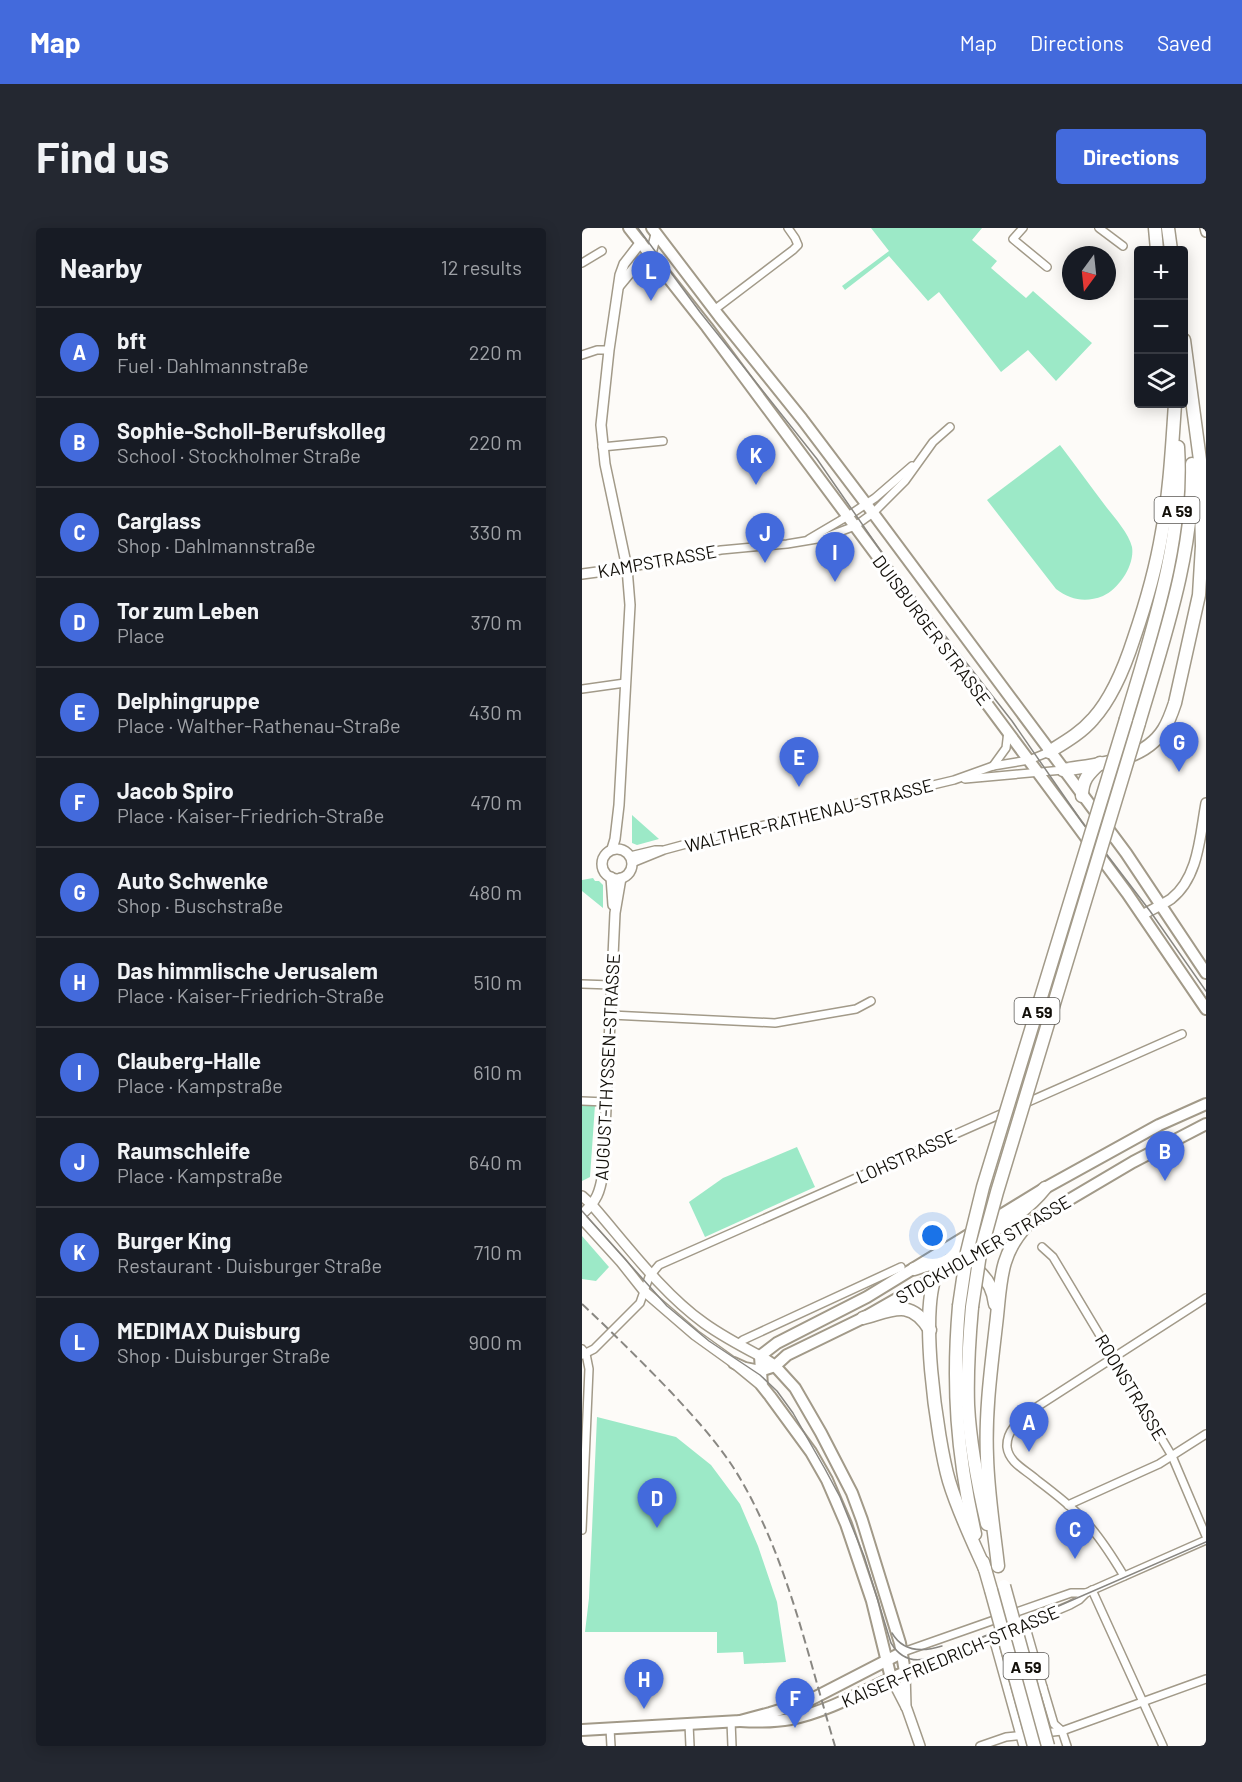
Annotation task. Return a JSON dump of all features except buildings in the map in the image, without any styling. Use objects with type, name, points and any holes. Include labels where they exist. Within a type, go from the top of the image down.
[{"type":"highway","points":[[1155,228],[1157,246]]},
{"type":"highway","points":[[1168,228],[1170,246]]},
{"type":"highway","name":"A 59","points":[[1048,1746],[983,1506],[968,1406],[972,1307],[980,1254],[994,1202],[1170,616],[1187,537],[1192,478],[1190,397],[1185,354]]},
{"type":"highway","points":[[1063,770],[1133,755],[1150,744],[1164,729],[1175,703],[1199,595],[1202,568],[1200,460],[1190,397]]},
{"type":"highway","points":[[1049,752],[1074,736],[1093,719],[1114,688],[1130,649],[1153,576],[1162,532],[1175,408]]},
{"type":"highway","name":"A 59","points":[[1034,1746],[969,1507],[958,1443],[955,1374],[958,1306],[967,1252],[984,1186],[1157,613],[1169,561],[1177,508],[1179,458],[1175,408]]},
{"type":"highway","points":[[1082,796],[1082,786],[1086,777],[1100,763]]},
{"type":"highway","points":[[985,1569],[958,1509],[940,1449],[932,1384],[930,1295],[939,1268],[1008,1222],[1035,1201],[1045,1188]]},
{"type":"highway","points":[[998,1566],[989,1488],[987,1445],[989,1380],[1006,1255],[1012,1242],[1028,1224]]},
{"type":"highway","points":[[907,1268],[947,1261],[976,1269],[990,1285],[997,1320]]},
{"type":"highway","points":[[863,1318],[890,1311],[909,1310],[918,1314],[930,1330]]},
{"type":"main road","name":"DUISBURGER STRASSE","points":[[629,228],[651,254],[1008,731],[1142,915],[1206,1009]]},
{"type":"main road","name":"DUISBURGER STRASSE","points":[[654,231],[802,419],[1126,853],[1206,973]]},
{"type":"main road","name":"STOCKHOLMER STRASSE","points":[[760,1356],[777,1343],[850,1306],[907,1268],[1045,1188],[1150,1130],[1206,1104]]},
{"type":"main road","name":"STOCKHOLMER STRASSE","points":[[761,1371],[775,1366],[787,1355],[863,1318],[1133,1162],[1206,1124]]},
{"type":"main road","points":[[760,1356],[775,1366],[795,1388],[852,1493],[903,1652],[905,1672]]},
{"type":"main road","points":[[760,1356],[762,1386],[805,1443],[827,1480],[846,1524],[868,1590],[891,1678]]},
{"type":"main road","points":[[734,1363],[761,1371]]},
{"type":"main road","name":"KAISER-FRIEDRICH-STRASSE","points":[[735,1721],[780,1711],[806,1702],[903,1652]]},
{"type":"main road","name":"KAISER-FRIEDRICH-STRASSE","points":[[582,1730],[773,1721],[794,1718],[818,1711],[905,1672]]},
{"type":"street","points":[[714,310],[793,250],[798,244],[788,228]]},
{"type":"street","points":[[1023,228],[1014,239],[1047,267]]},
{"type":"street","points":[[1099,228],[1123,246]]},
{"type":"street","points":[[618,288],[638,263],[651,254],[654,231]]},
{"type":"street","points":[[619,805],[629,873],[621,878],[610,877],[604,872],[602,865],[604,855],[612,849],[615,839],[619,805],[630,605],[627,568],[602,447],[602,406],[620,275],[624,264],[641,242]]},
{"type":"street","points":[[582,263],[602,251]]},
{"type":"street","points":[[582,355],[597,350],[609,350]]},
{"type":"street","name":"KAMPSTRASSE","points":[[804,542],[848,516],[869,509],[905,481],[933,442],[950,427]]},
{"type":"street","points":[[602,447],[663,441]]},
{"type":"street","name":"KAMPSTRASSE","points":[[582,574],[721,550],[824,538],[855,526],[918,461]]},
{"type":"street","points":[[582,689],[625,683]]},
{"type":"street","points":[[993,766],[1006,748],[1008,731]]},
{"type":"street","name":"WALTHER-RATHENAU-STRASSE","points":[[628,856],[664,850],[954,780],[993,766],[1029,760],[1049,752]]},
{"type":"street","name":"WALTHER-RATHENAU-STRASSE","points":[[954,780],[1063,770]]},
{"type":"street","points":[[1142,915],[1171,899],[1189,877],[1206,803]]},
{"type":"street","points":[[612,849],[628,856]]},
{"type":"street","name":"AUGUST-THYSSEN-STRASSE","points":[[610,877],[615,913]]},
{"type":"street","name":"AUGUST-THYSSEN-STRASSE","points":[[582,1214],[592,1205],[601,1187],[603,1173],[615,913],[621,878]]},
{"type":"street","points":[[582,984],[612,985]]},
{"type":"street","points":[[611,1015],[775,1023],[856,1009],[871,1001]]},
{"type":"street","name":"LOHSTRASSE","points":[[652,1273],[659,1265],[1182,1034]]},
{"type":"street","points":[[582,1101],[606,1102]]},
{"type":"street","points":[[582,1196],[673,1297],[703,1323],[760,1356]]},
{"type":"street","points":[[582,1219],[644,1291],[695,1335],[762,1386]]},
{"type":"street","name":"ROONSTRASSE","points":[[1042,1247],[1053,1257],[1172,1456],[1206,1538]]},
{"type":"street","name":"STOCKHOLMER STRASSE","points":[[738,1344],[907,1268]]},
{"type":"street","points":[[582,1530],[589,1369],[583,1353],[594,1348],[640,1302],[652,1273]]},
{"type":"street","points":[[1124,1576],[1085,1520],[1036,1478],[1019,1467],[1007,1448],[1008,1438],[1013,1427],[1032,1410],[1206,1298]]},
{"type":"street","points":[[1068,1505],[1159,1464],[1206,1434]]},
{"type":"street","name":"KAISER-FRIEDRICH-STRASSE","points":[[903,1652],[1071,1593],[1089,1591],[1206,1538]]},
{"type":"street","points":[[1089,1591],[1163,1746]]},
{"type":"street","name":"KAISER-FRIEDRICH-STRASSE","points":[[905,1672],[1076,1603],[1089,1591]]},
{"type":"street","points":[[1025,1624],[1054,1724],[1062,1731],[1067,1746]]},
{"type":"street","points":[[993,1638],[1023,1746]]},
{"type":"street","points":[[905,1672],[906,1709]]},
{"type":"street","points":[[891,1678],[920,1746]]},
{"type":"street","points":[[980,1746],[1006,1737],[1062,1731],[1206,1679]]},
{"type":"street","points":[[1009,1695],[1043,1687]]},
{"type":"street","points":[[732,1746],[735,1721]]},
{"type":"street","points":[[689,1724],[690,1746]]},
{"type":"street","points":[[610,1729],[611,1746]]},
{"type":"green space","points":[[871,228],[982,228],[972,240],[997,261],[991,268],[1026,298],[1033,291],[1092,343],[1056,381],[1028,350],[1001,372],[939,292],[928,301],[889,256],[845,290],[842,286],[889,251]]},
{"type":"green space","points":[[1060,445],[1121,526],[1132,547],[1131,561],[1125,576],[1109,593],[1096,598],[1078,599],[1067,596],[1056,589],[987,500]]},
{"type":"green space","points":[[632,815],[659,839],[637,845],[632,843]]},
{"type":"green space","points":[[593,878],[603,885],[603,908],[582,891],[582,880]]},
{"type":"green space","points":[[582,1104],[595,1105],[590,1177],[582,1181]]},
{"type":"green space","points":[[797,1147],[815,1187],[705,1237],[689,1202],[723,1178]]},
{"type":"green space","points":[[582,1236],[609,1267],[596,1281],[582,1279]]},
{"type":"green space","points":[[597,1417],[676,1437],[711,1465],[740,1504],[758,1546],[777,1602],[786,1662],[744,1664],[743,1652],[717,1653],[717,1632],[585,1632],[589,1598]]},
{"type":"tram line","points":[[638,228],[700,312],[817,459],[896,573],[1012,721],[1082,822],[1150,911],[1206,991]]},
{"type":"tram line","points":[[582,1211],[667,1306],[709,1341],[760,1375],[777,1391],[793,1413],[840,1497],[864,1556],[891,1643],[902,1656],[917,1660],[929,1658],[1038,1615],[1206,1542]]},
{"type":"tram line","points":[[892,1633],[902,1644],[914,1649],[942,1646]]},
{"type":"railway","points":[[582,1304],[689,1412],[717,1444],[741,1480],[772,1543],[784,1576],[835,1746]]},
{"type":"place","name":"MEDIMAX Duisburg","points":[[651,301]]},
{"type":"place","name":"Burger King","points":[[756,485]]},
{"type":"place","name":"Raumschleife","points":[[765,563]]},
{"type":"place","name":"Clauberg-Halle","points":[[835,582]]},
{"type":"place","name":"Auto Schwenke","points":[[1179,772]]},
{"type":"place","name":"Delphingruppe","points":[[799,787]]},
{"type":"place","name":"Sophie-Scholl-Berufskolleg","points":[[1165,1181]]},
{"type":"place","name":"bft","points":[[1029,1452]]},
{"type":"place","name":"Tor zum Leben","points":[[657,1528]]},
{"type":"place","name":"Carglass","points":[[1075,1559]]},
{"type":"place","name":"Das himmlische Jerusalem","points":[[644,1709]]},
{"type":"place","name":"Jacob Spiro","points":[[795,1728]]}]
